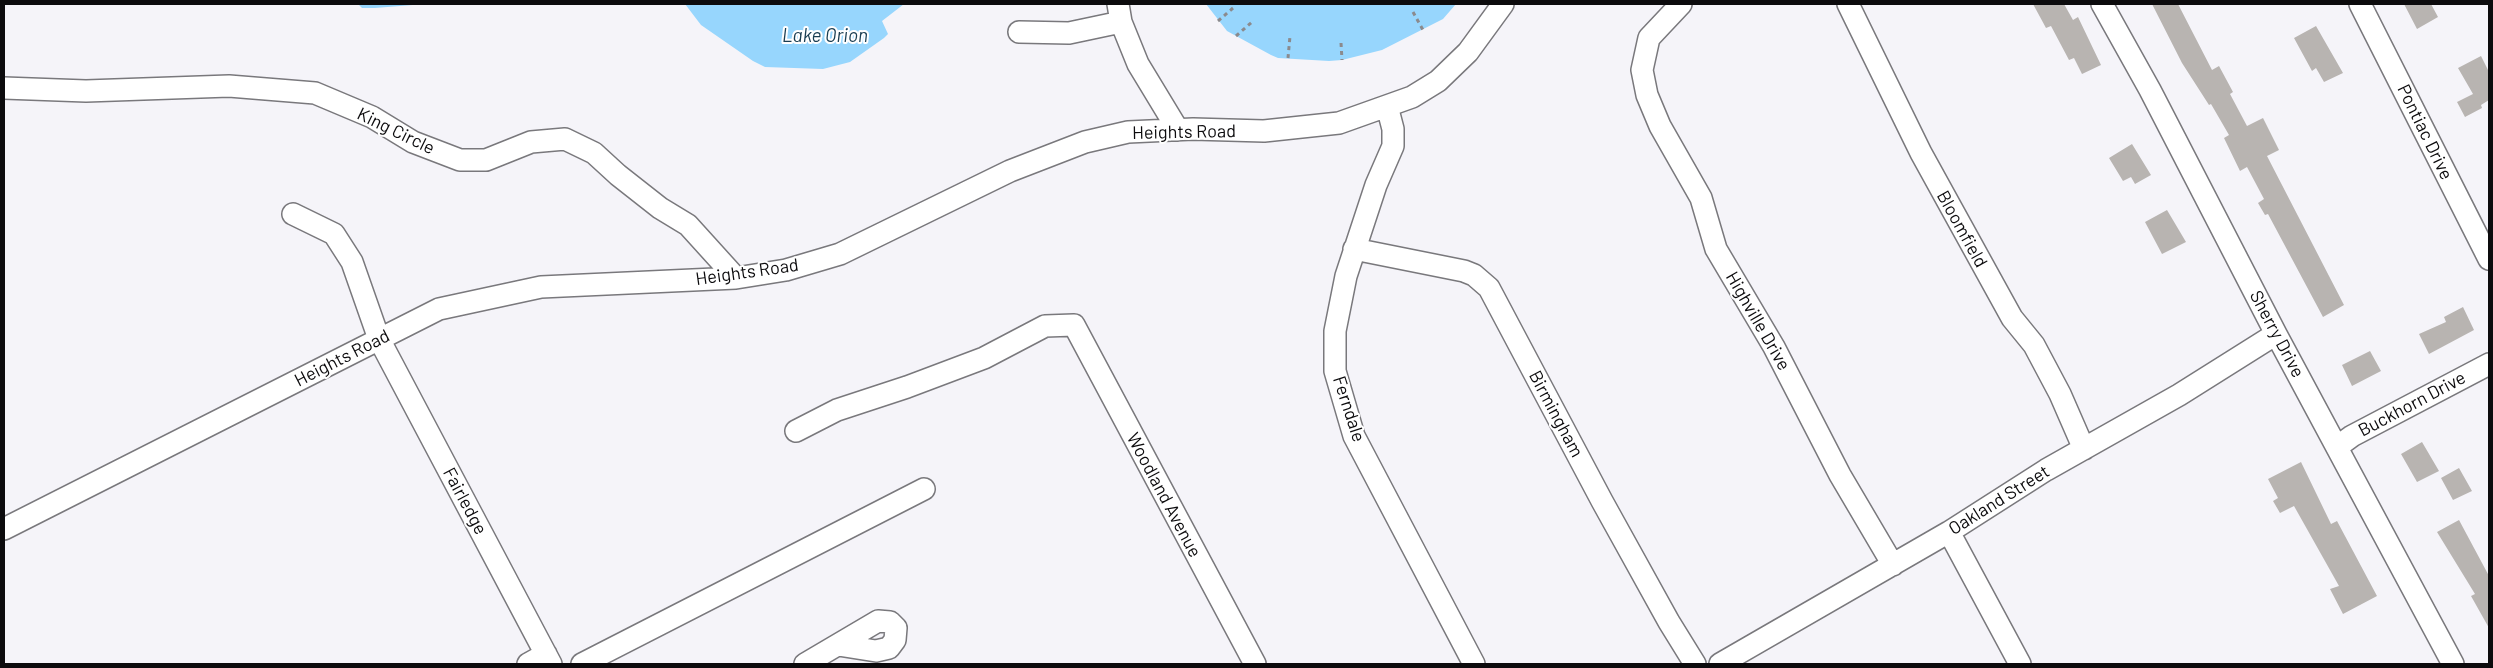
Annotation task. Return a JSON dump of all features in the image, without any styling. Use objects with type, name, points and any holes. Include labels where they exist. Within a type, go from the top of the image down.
[{"type":"street","name":"Heights Road","points":[[4,529],[439,310],[541,287],[736,278],[786,270],[840,254],[1010,171],[1085,142],[1128,132],[1264,130],[1339,123],[1412,97],[1438,81],[1468,52],[1503,4]]},
{"type":"street","name":"Highville Drive","points":[[1681,4],[1649,38],[1642,70],[1647,95],[1660,126],[1701,198],[1716,249],[1774,347],[1840,475],[1894,564]]},
{"type":"street","name":"Bloomfield","points":[[1848,4],[1921,153],[2012,318],[2034,345],[2060,394],[2084,449]]},
{"type":"street","name":"Sherry Drive","points":[[2102,4],[2150,90],[2276,334],[2453,664]]},
{"type":"street","name":"Pontiac Drive","points":[[2360,4],[2489,260]]},
{"type":"street","points":[[1019,32],[1069,33],[1120,13],[1138,64],[1178,130]]},
{"type":"street","name":"King Circle","points":[[4,88],[86,91],[229,86],[315,93],[372,117],[413,142],[460,160],[486,160],[531,142],[565,139],[594,153],[653,203],[688,225],[736,278]]},
{"type":"street","name":"Ferndale","points":[[1387,106],[1393,129],[1393,146],[1354,249],[1335,331],[1335,371],[1354,436],[1474,664]]},
{"type":"street","name":"Fairledge","points":[[293,214],[334,234],[352,262],[379,339],[542,661]]},
{"type":"street","name":"Birmingham","points":[[1354,249],[1464,270],[1489,288],[1602,501],[1669,622],[1695,664]]},
{"type":"street","name":"Woodland Avenue","points":[[796,431],[837,410],[907,387],[984,358],[1045,326],[1074,325],[1255,664]]},
{"type":"street","name":"Oakland Street","points":[[1720,664],[1949,532],[2046,470],[2179,395],[2276,334]]},
{"type":"street","name":"Buckhorn Drive","points":[[2337,447],[2352,436],[2489,364]]},
{"type":"street","points":[[582,664],[924,489]]},
{"type":"street","points":[[1949,532],[2020,664]]},
{"type":"street","points":[[805,664],[838,645]]},
{"type":"path","points":[[1218,21],[1233,8]]},
{"type":"path","points":[[1413,12],[1423,30]]},
{"type":"path","points":[[1236,36],[1252,22]]},
{"type":"path","points":[[1288,58],[1290,36]]},
{"type":"path","points":[[1341,43],[1342,60]]},
{"type":"water","points":[[358,4],[425,4],[362,8]]},
{"type":"water","name":"Lake Orion","points":[[685,4],[904,4],[882,21],[888,34],[884,38],[850,62],[823,69],[765,67],[753,61],[701,25]]},
{"type":"water","points":[[1206,4],[1456,4],[1443,19],[1382,50],[1342,60],[1329,61],[1278,58],[1271,55],[1227,31]]},
{"type":"building","points":[[2033,4],[2064,4],[2073,20],[2078,17],[2101,65],[2082,74],[2074,58],[2069,60],[2051,26],[2046,28]]},
{"type":"building","points":[[2152,4],[2178,4],[2212,70],[2219,66],[2233,92],[2230,94],[2247,126],[2263,118],[2279,150],[2267,156],[2344,305],[2323,317],[2268,214],[2265,215],[2258,203],[2264,199],[2247,167],[2240,171],[2224,138],[2229,135],[2211,104],[2209,105],[2182,63]]},
{"type":"building","points":[[2404,4],[2431,4],[2438,17],[2417,29]]},
{"type":"building","points":[[2316,26],[2343,73],[2324,82],[2316,68],[2312,71],[2294,38]]},
{"type":"building","points":[[2481,56],[2489,72],[2489,100],[2481,105],[2482,108],[2465,117],[2457,102],[2473,94],[2458,68]]},
{"type":"building","points":[[2132,144],[2151,175],[2135,184],[2131,177],[2123,181],[2109,158]]},
{"type":"building","points":[[2167,210],[2186,242],[2162,254],[2145,222]]},
{"type":"building","points":[[2463,307],[2474,330],[2429,354],[2419,334],[2446,322],[2444,317]]},
{"type":"building","points":[[2370,351],[2381,371],[2352,386],[2342,365]]},
{"type":"building","points":[[2422,442],[2439,471],[2417,482],[2401,454]]},
{"type":"building","points":[[2301,462],[2331,524],[2337,521],[2377,596],[2343,614],[2330,589],[2339,586],[2294,506],[2280,513],[2273,501],[2278,498],[2268,479]]},
{"type":"building","points":[[2459,468],[2472,491],[2453,500],[2441,478]]},
{"type":"building","points":[[2459,520],[2489,576],[2489,628],[2471,596],[2475,594],[2437,532]]}]
